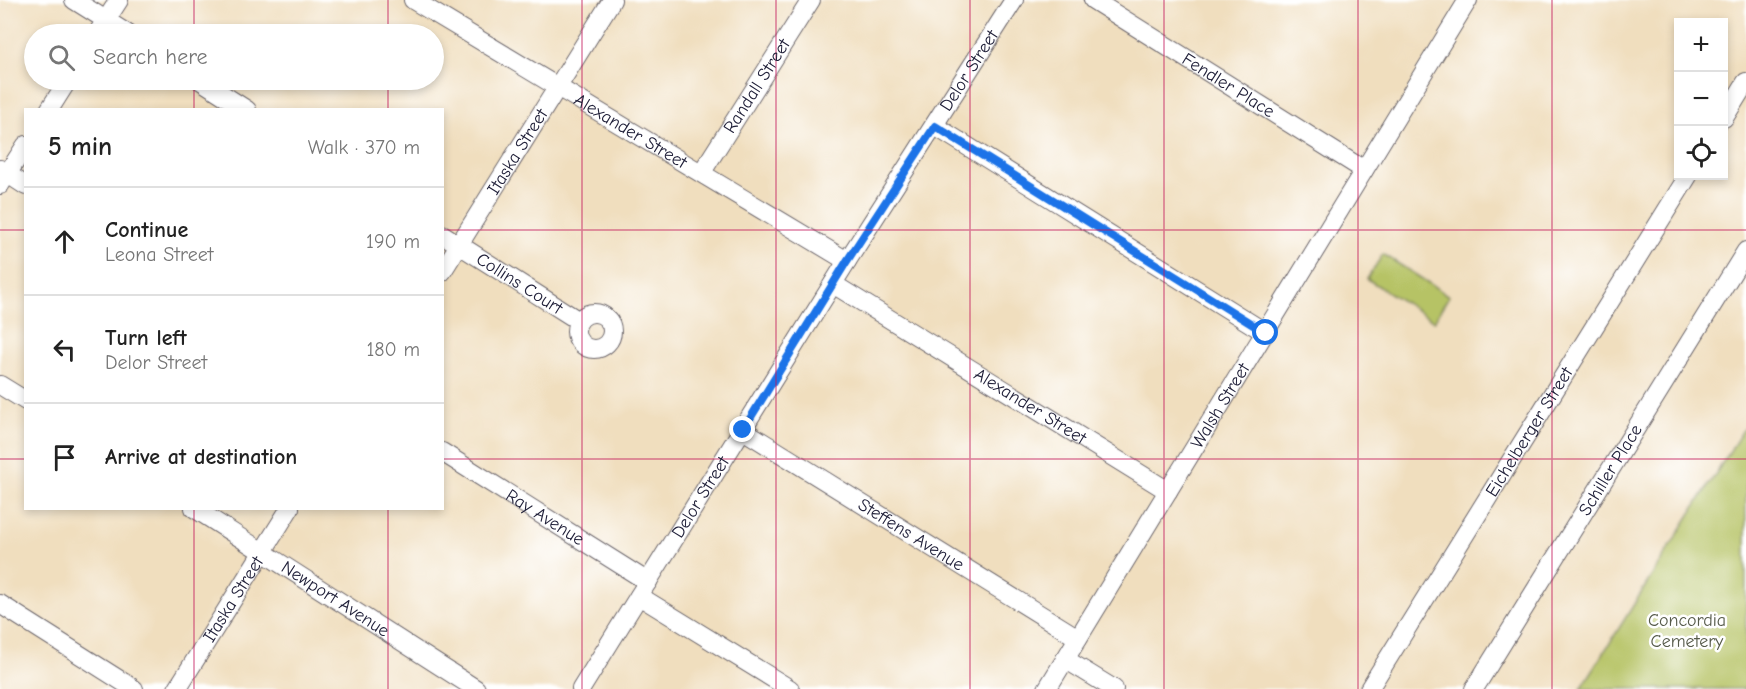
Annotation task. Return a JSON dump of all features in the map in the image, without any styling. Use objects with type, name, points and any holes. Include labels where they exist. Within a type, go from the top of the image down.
[{"type":"street","points":[[74,0],[98,24]]},
{"type":"street","points":[[104,24],[119,0]]},
{"type":"street","name":"Alexander Street","points":[[413,0],[847,261]]},
{"type":"street","name":"Itaska Street","points":[[444,269],[612,0]]},
{"type":"street","name":"Randall Street","points":[[702,172],[811,0]]},
{"type":"street","name":"Delor Street","points":[[581,689],[847,261],[1014,0]]},
{"type":"street","name":"Fendler Place","points":[[1093,0],[1364,170]]},
{"type":"street","name":"Walsh Street","points":[[1047,689],[1266,333],[1466,1]]},
{"type":"street","points":[[1728,111],[1746,82]]},
{"type":"street","points":[[50,108],[62,90]]},
{"type":"street","points":[[216,90],[244,108]]},
{"type":"street","points":[[935,126],[1266,333]]},
{"type":"street","points":[[24,148],[2,176],[24,185]]},
{"type":"street","name":"Eichelberger Street","points":[[1369,689],[1686,180]]},
{"type":"street","points":[[444,235],[460,245]]},
{"type":"street","name":"Collins Court","points":[[460,245],[579,321]]},
{"type":"street","name":"Schiller Place","points":[[1474,689],[1746,251]]},
{"type":"street","name":"Alexander Street","points":[[833,284],[1168,491]]},
{"type":"street","points":[[0,385],[24,400]]},
{"type":"street","name":"Steffens Avenue","points":[[743,430],[1078,638]]},
{"type":"street","name":"Ray Avenue","points":[[444,453],[790,689]]},
{"type":"street","name":"Newport Avenue","points":[[197,510],[476,689]]},
{"type":"street","name":"Itaska Street","points":[[177,689],[289,510]]},
{"type":"street","points":[[0,604],[134,689]]},
{"type":"street","points":[[1065,659],[1114,689]]},
{"type":"green space","points":[[1383,254],[1449,296],[1434,321],[1367,279]]},
{"type":"green space","name":"Concordia Cemetery","points":[[1746,425],[1746,689],[1581,689]]},
{"type":"route","points":[[743,430],[847,261],[935,126],[1266,333]]}]
